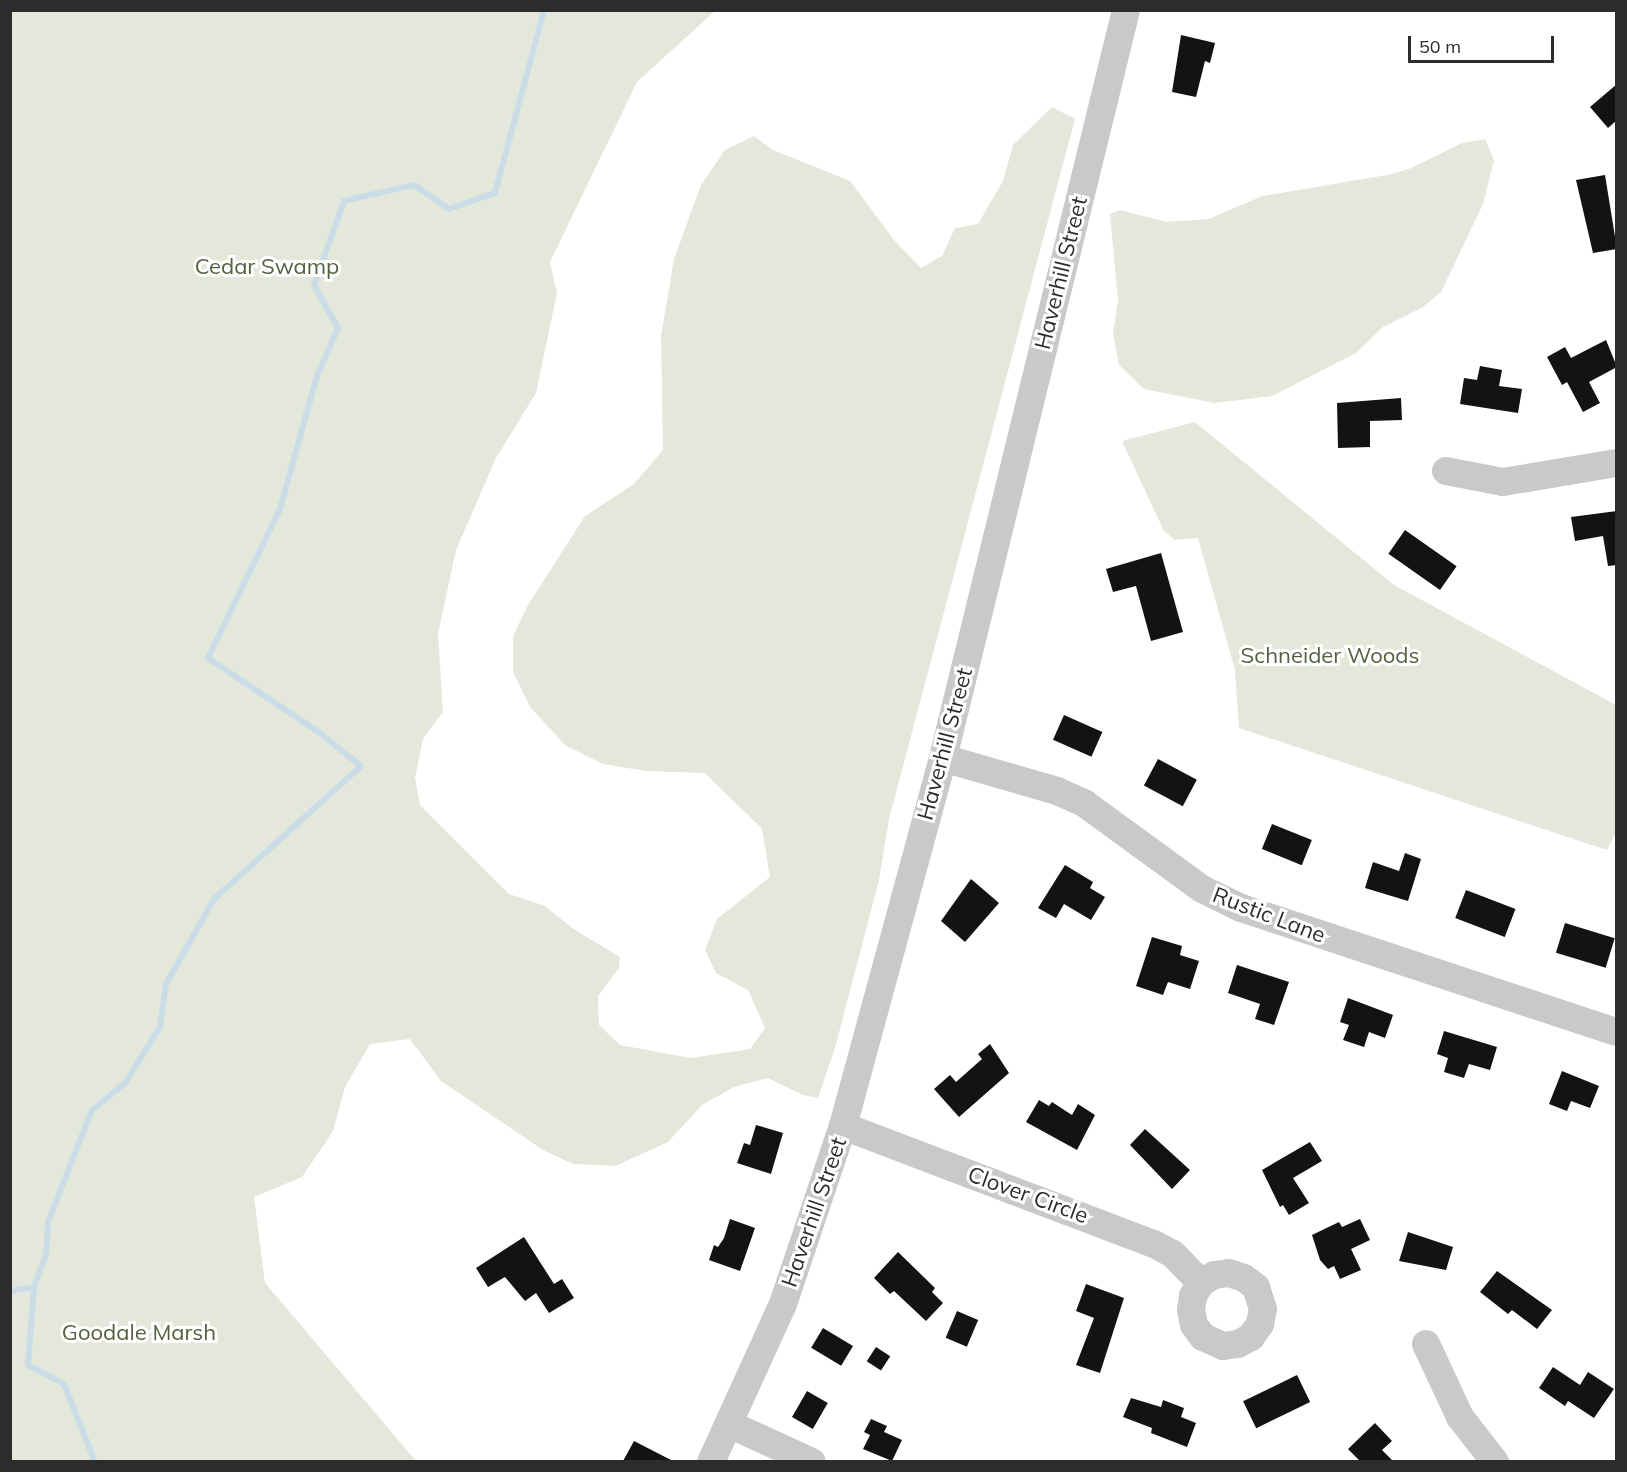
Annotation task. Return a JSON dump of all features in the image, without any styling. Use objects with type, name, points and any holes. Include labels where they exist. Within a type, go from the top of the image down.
[{"type":"street","name":"Haverhill Street","points":[[711,1461],[783,1304],[843,1126],[943,758],[1126,10]]},
{"type":"street","points":[[1446,471],[1503,482],[1617,463]]},
{"type":"street","name":"Rustic Lane","points":[[943,758],[1057,791],[1084,803],[1202,889],[1241,909],[1617,1032]]},
{"type":"street","name":"Clover Circle","points":[[843,1126],[1128,1232],[1173,1254],[1201,1283]]},
{"type":"street","points":[[1426,1344],[1460,1417],[1495,1461]]},
{"type":"street","points":[[729,1425],[812,1461]]},
{"type":"green space","name":"Cedar Swamp","points":[[10,11],[715,11],[637,82],[550,262],[557,293],[536,393],[496,458],[456,550],[438,634],[443,712],[423,739],[415,778],[420,805],[509,894],[545,906],[572,928],[620,957],[619,968],[598,996],[599,1025],[620,1045],[691,1058],[750,1049],[765,1028],[748,990],[716,973],[705,950],[717,919],[770,877],[762,829],[705,773],[646,771],[603,764],[565,745],[530,707],[513,672],[513,636],[528,605],[585,516],[634,484],[663,450],[661,336],[674,259],[701,185],[725,150],[754,136],[773,150],[850,181],[894,240],[921,268],[942,256],[955,228],[978,224],[1003,181],[1013,145],[1052,107],[1075,119],[889,819],[879,880],[835,1048],[818,1098],[803,1095],[768,1078],[734,1087],[702,1105],[668,1142],[615,1166],[573,1164],[543,1150],[441,1081],[410,1039],[370,1044],[345,1087],[333,1131],[302,1177],[254,1197],[265,1283],[416,1461],[11,1461]]},
{"type":"green space","points":[[1485,139],[1494,160],[1483,204],[1441,292],[1423,307],[1383,327],[1356,353],[1272,396],[1215,403],[1144,389],[1119,365],[1113,333],[1118,301],[1110,214],[1120,210],[1166,222],[1209,219],[1262,196],[1387,175],[1409,169],[1462,143]]},
{"type":"green space","name":"Schneider Woods","points":[[1195,422],[1394,585],[1616,705],[1616,832],[1607,850],[1239,728],[1235,670],[1198,538],[1175,540],[1164,531],[1122,441]]},
{"type":"building","points":[[1181,35],[1215,43],[1210,63],[1205,61],[1196,97],[1172,92]]},
{"type":"building","points":[[1617,84],[1617,120],[1608,128],[1590,107]]},
{"type":"building","points":[[1605,175],[1617,249],[1593,253],[1576,180]]},
{"type":"building","points":[[1606,340],[1617,367],[1589,382],[1600,403],[1583,412],[1567,382],[1562,385],[1547,357],[1565,347],[1571,358]]},
{"type":"building","points":[[1480,366],[1502,370],[1499,386],[1522,389],[1518,413],[1460,404],[1464,378],[1477,380]]},
{"type":"building","points":[[1401,398],[1402,420],[1370,421],[1370,447],[1338,448],[1337,403]]},
{"type":"building","points":[[1617,511],[1617,565],[1608,566],[1603,536],[1575,541],[1571,517]]},
{"type":"building","points":[[1405,530],[1457,566],[1440,590],[1388,554]]},
{"type":"building","points":[[1161,553],[1183,632],[1151,641],[1136,586],[1113,592],[1106,569]]},
{"type":"building","points":[[1064,715],[1102,732],[1091,757],[1053,740]]},
{"type":"building","points":[[1158,759],[1197,780],[1183,806],[1144,785]]},
{"type":"building","points":[[1272,824],[1312,840],[1302,865],[1262,849]]},
{"type":"building","points":[[1405,853],[1421,859],[1408,901],[1365,888],[1373,862],[1399,871]]},
{"type":"building","points":[[1065,865],[1093,882],[1090,888],[1105,897],[1091,920],[1064,904],[1056,918],[1038,908]]},
{"type":"building","points":[[971,879],[999,903],[965,942],[941,921]]},
{"type":"building","points":[[1466,890],[1515,909],[1505,937],[1455,918]]},
{"type":"building","points":[[1565,923],[1615,938],[1606,968],[1556,953]]},
{"type":"building","points":[[1152,937],[1182,946],[1180,955],[1199,961],[1190,989],[1168,982],[1163,995],[1136,986]]},
{"type":"building","points":[[1237,965],[1289,982],[1274,1025],[1255,1019],[1260,1004],[1228,993]]},
{"type":"building","points":[[1348,998],[1393,1015],[1385,1038],[1369,1032],[1364,1047],[1343,1040],[1349,1025],[1340,1022]]},
{"type":"building","points":[[1444,1031],[1497,1047],[1490,1070],[1469,1064],[1464,1078],[1444,1072],[1448,1058],[1437,1054]]},
{"type":"building","points":[[990,1044],[1009,1073],[959,1117],[934,1089],[950,1075],[956,1082],[982,1059],[978,1054]]},
{"type":"building","points":[[1562,1071],[1599,1086],[1590,1108],[1571,1101],[1567,1111],[1549,1104]]},
{"type":"building","points":[[1039,1100],[1049,1106],[1052,1102],[1072,1115],[1078,1104],[1095,1115],[1077,1150],[1026,1122]]},
{"type":"building","points":[[756,1125],[783,1133],[771,1174],[737,1163],[744,1143],[750,1145]]},
{"type":"building","points":[[1145,1129],[1190,1170],[1172,1189],[1130,1145]]},
{"type":"building","points":[[1310,1142],[1322,1161],[1293,1178],[1309,1203],[1289,1215],[1283,1205],[1280,1207],[1262,1170]]},
{"type":"building","points":[[730,1219],[755,1228],[740,1271],[709,1260],[714,1245],[718,1247],[724,1238]]},
{"type":"building","points":[[1360,1219],[1370,1240],[1351,1249],[1361,1270],[1340,1279],[1334,1266],[1328,1269],[1320,1260],[1312,1235],[1339,1222],[1342,1227]]},
{"type":"building","points":[[1408,1232],[1453,1247],[1446,1270],[1399,1261]]},
{"type":"building","points":[[524,1237],[554,1284],[562,1279],[574,1298],[549,1313],[536,1293],[525,1301],[505,1277],[488,1287],[476,1268]]},
{"type":"building","points":[[898,1252],[935,1288],[932,1292],[943,1303],[926,1321],[894,1291],[890,1294],[874,1278]]},
{"type":"building","points":[[1497,1271],[1552,1310],[1537,1329],[1512,1310],[1508,1314],[1480,1292]]},
{"type":"building","points":[[1086,1284],[1124,1298],[1100,1373],[1076,1365],[1094,1318],[1076,1311]]},
{"type":"building","points":[[957,1311],[978,1320],[967,1347],[946,1338]]},
{"type":"building","points":[[823,1328],[853,1346],[841,1366],[811,1348]]},
{"type":"building","points":[[876,1347],[890,1356],[881,1371],[867,1361]]},
{"type":"building","points":[[1553,1367],[1580,1385],[1588,1372],[1614,1389],[1594,1418],[1568,1401],[1565,1406],[1539,1388]]},
{"type":"building","points":[[1297,1375],[1310,1402],[1256,1428],[1243,1401]]},
{"type":"building","points":[[807,1391],[828,1403],[813,1429],[792,1417]]},
{"type":"building","points":[[1131,1398],[1161,1407],[1163,1400],[1184,1408],[1181,1417],[1196,1423],[1187,1447],[1151,1433],[1152,1428],[1123,1417]]},
{"type":"building","points":[[871,1419],[887,1426],[884,1432],[902,1440],[892,1461],[863,1449],[870,1435],[864,1432]]},
{"type":"building","points":[[1375,1423],[1392,1441],[1382,1450],[1393,1461],[1360,1461],[1348,1449]]},
{"type":"building","points":[[634,1441],[673,1461],[623,1461]]},
{"type":"waterway","points":[[10,1291],[34,1287],[46,1254],[48,1222],[92,1110],[125,1083],[160,1027],[166,984],[214,899],[361,766],[317,731],[208,658],[280,509],[317,376],[338,328],[314,285],[344,201],[414,185],[449,209],[495,193],[544,10]]},
{"type":"waterway","points":[[34,1287],[28,1365],[64,1384],[95,1462]]},
{"type":"park label","name":"Goodale Marsh","points":[[139,1333]]}]
